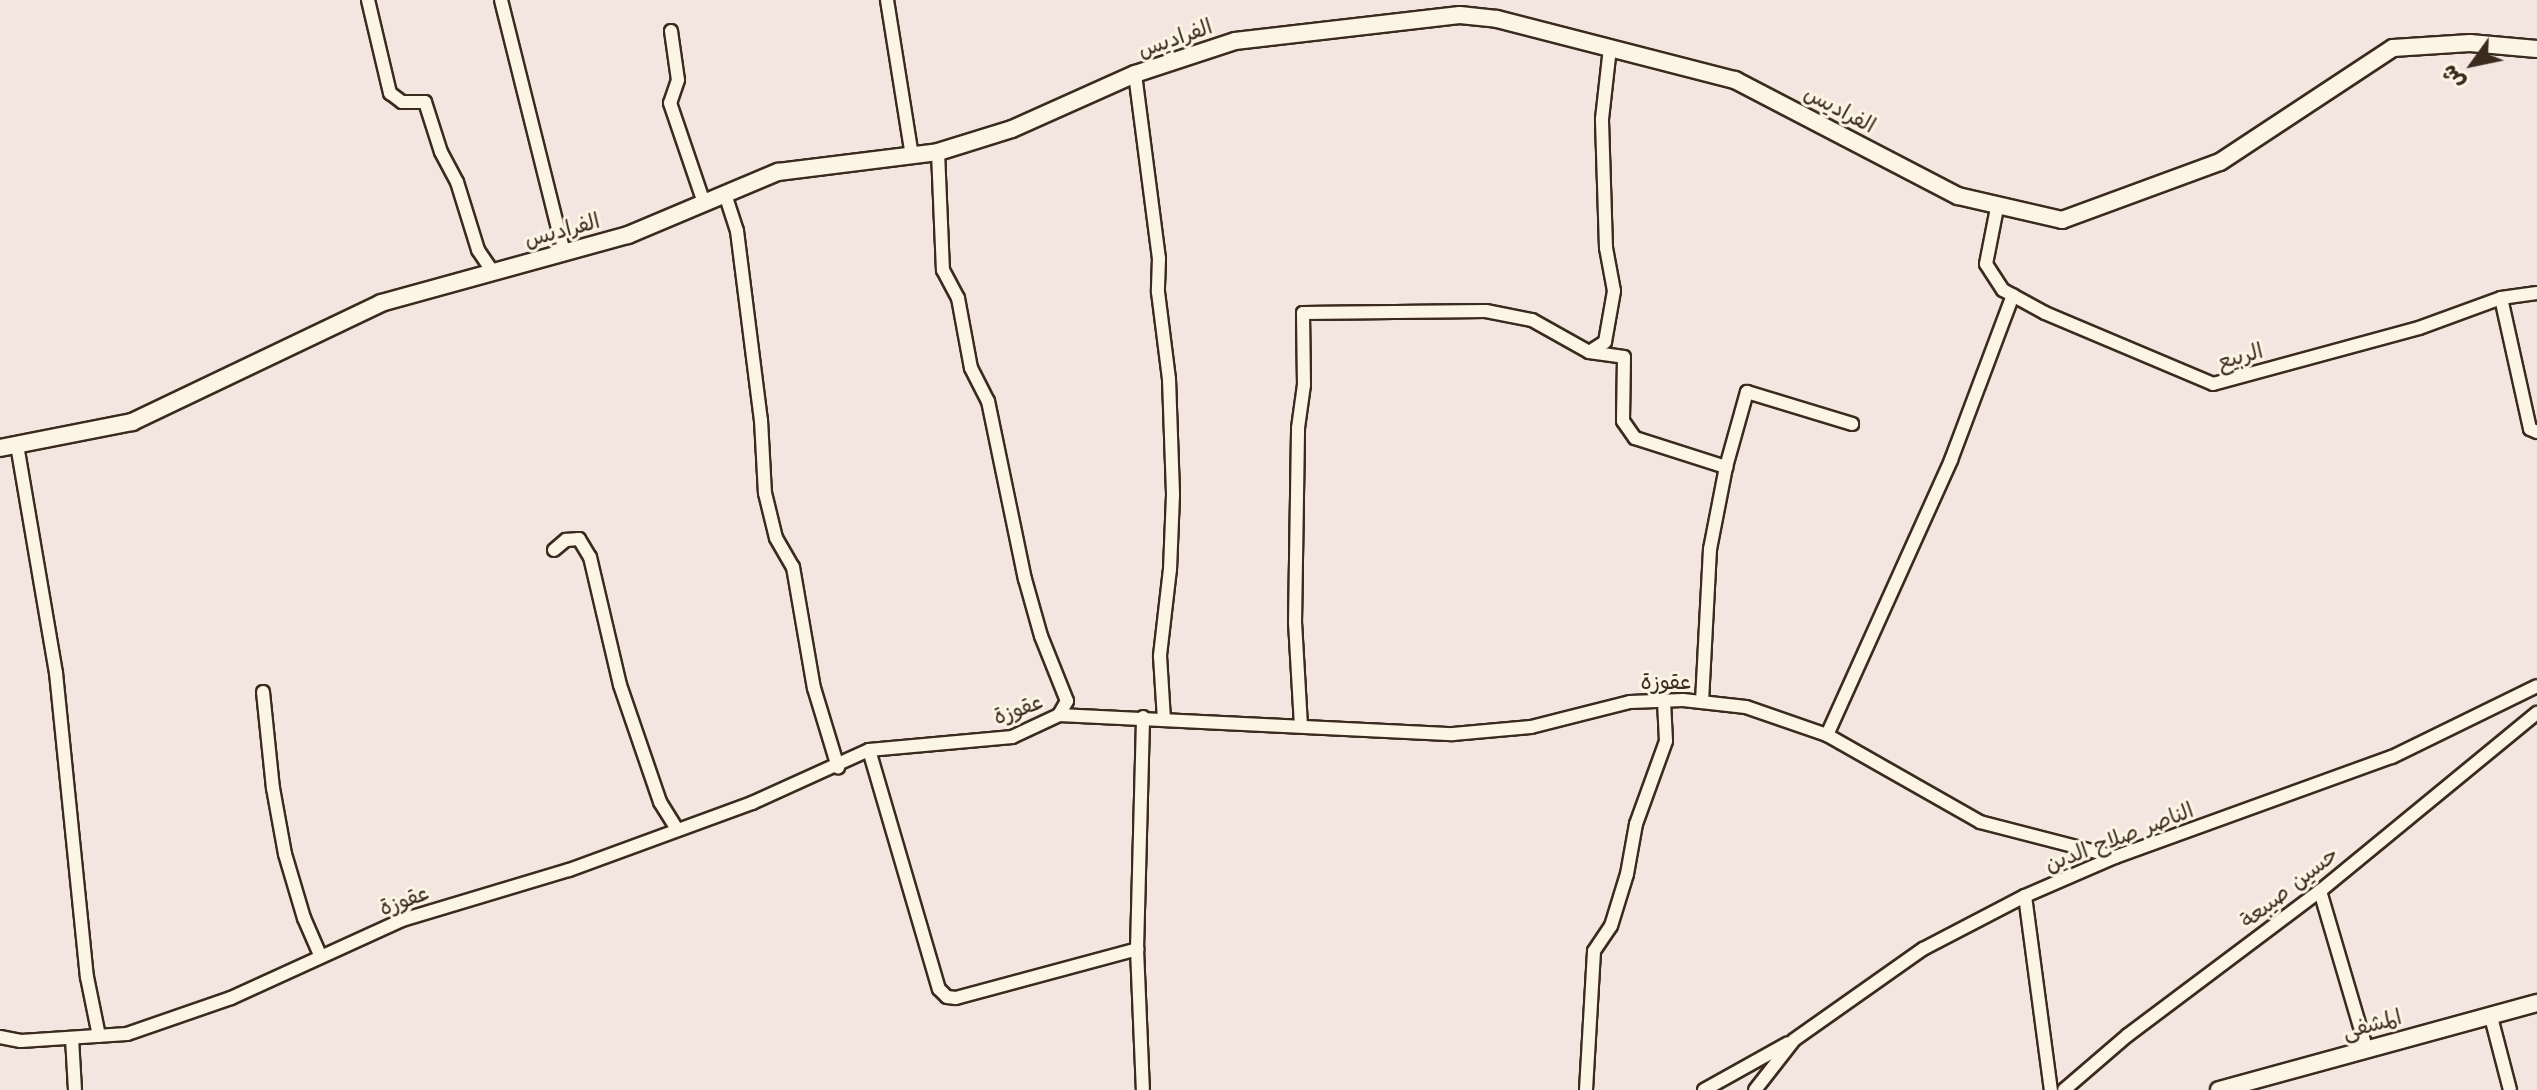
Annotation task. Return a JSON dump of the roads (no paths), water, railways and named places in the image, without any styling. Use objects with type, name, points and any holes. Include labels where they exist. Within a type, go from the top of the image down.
[{"type":"street","points":[[368,0],[390,93],[402,102],[425,102],[441,152],[457,182],[478,250],[493,272]]},
{"type":"street","points":[[501,0],[564,253]]},
{"type":"street","points":[[887,0],[912,156]]},
{"type":"street","name":"الفراديس","points":[[8,446],[132,422],[381,303],[628,235],[778,172],[938,152],[1012,129],[1135,74],[1235,41],[1460,15],[1497,19],[1735,80],[1958,196],[1997,208],[2062,220],[2220,162],[2393,48],[2470,43],[2537,49]]},
{"type":"street","points":[[671,31],[678,80],[670,103],[704,203]]},
{"type":"street","points":[[1589,352],[1605,342],[1614,291],[1606,248],[1602,119],[1610,48]]},
{"type":"street","points":[[1135,74],[1159,258],[1158,292],[1169,379],[1173,495],[1170,569],[1160,656],[1164,719]]},
{"type":"street","points":[[938,152],[943,270],[958,298],[971,368],[988,401],[1025,579],[1041,636],[1067,701],[1059,715]]},
{"type":"street","points":[[725,194],[737,231],[761,420],[765,493],[776,538],[793,567],[814,688],[838,767]]},
{"type":"street","name":"الربيع","points":[[1997,208],[1986,264],[2003,290],[2045,313],[2213,384],[2419,328],[2501,298],[2537,293]]},
{"type":"street","points":[[1827,735],[1951,460],[2013,295]]},
{"type":"street","points":[[2501,298],[2530,429],[2537,432]]},
{"type":"street","points":[[1301,726],[1295,610],[1298,428],[1304,385],[1303,313],[1486,311],[1532,320],[1589,352],[1624,357],[1623,421],[1635,438],[1726,467]]},
{"type":"street","points":[[1702,702],[1710,549],[1726,467],[1747,392],[1852,424]]},
{"type":"street","points":[[8,446],[56,673],[87,977],[99,1036]]},
{"type":"street","points":[[554,550],[566,540],[579,539],[590,557],[620,685],[660,802],[677,829]]},
{"type":"street","name":"الناصر صلاح الدين","points":[[1755,1090],[1794,1040],[1923,949],[2025,896],[2115,857],[2392,757],[2537,686]]},
{"type":"street","points":[[263,692],[273,788],[285,854],[304,918],[320,955]]},
{"type":"street","points":[[1586,1090],[1594,951],[1611,926],[1627,874],[1636,824],[1666,741],[1664,701]]},
{"type":"street","name":"عقوزة","points":[[0,1037],[21,1041],[127,1034],[231,998],[320,955],[412,916],[569,870],[838,767],[869,750],[1012,737],[1059,715],[1453,734],[1531,727],[1630,702],[1702,702],[1746,707],[1827,735],[1980,822],[2115,857]]},
{"type":"street","name":"حسين صيبعة","points":[[2064,1090],[2128,1035],[2320,891],[2537,713]]},
{"type":"street","points":[[1143,717],[1137,949],[1143,1090]]},
{"type":"street","points":[[869,750],[939,989],[947,997],[956,998],[1137,949]]},
{"type":"street","points":[[2320,891],[2366,1047]]},
{"type":"street","points":[[2025,896],[2051,1090]]},
{"type":"street","name":"المشفى","points":[[2219,1090],[2366,1047],[2537,1003]]},
{"type":"street","points":[[2491,1017],[2510,1090]]},
{"type":"street","points":[[72,1038],[75,1090]]},
{"type":"street","points":[[1704,1090],[1736,1069],[1794,1040]]}]
